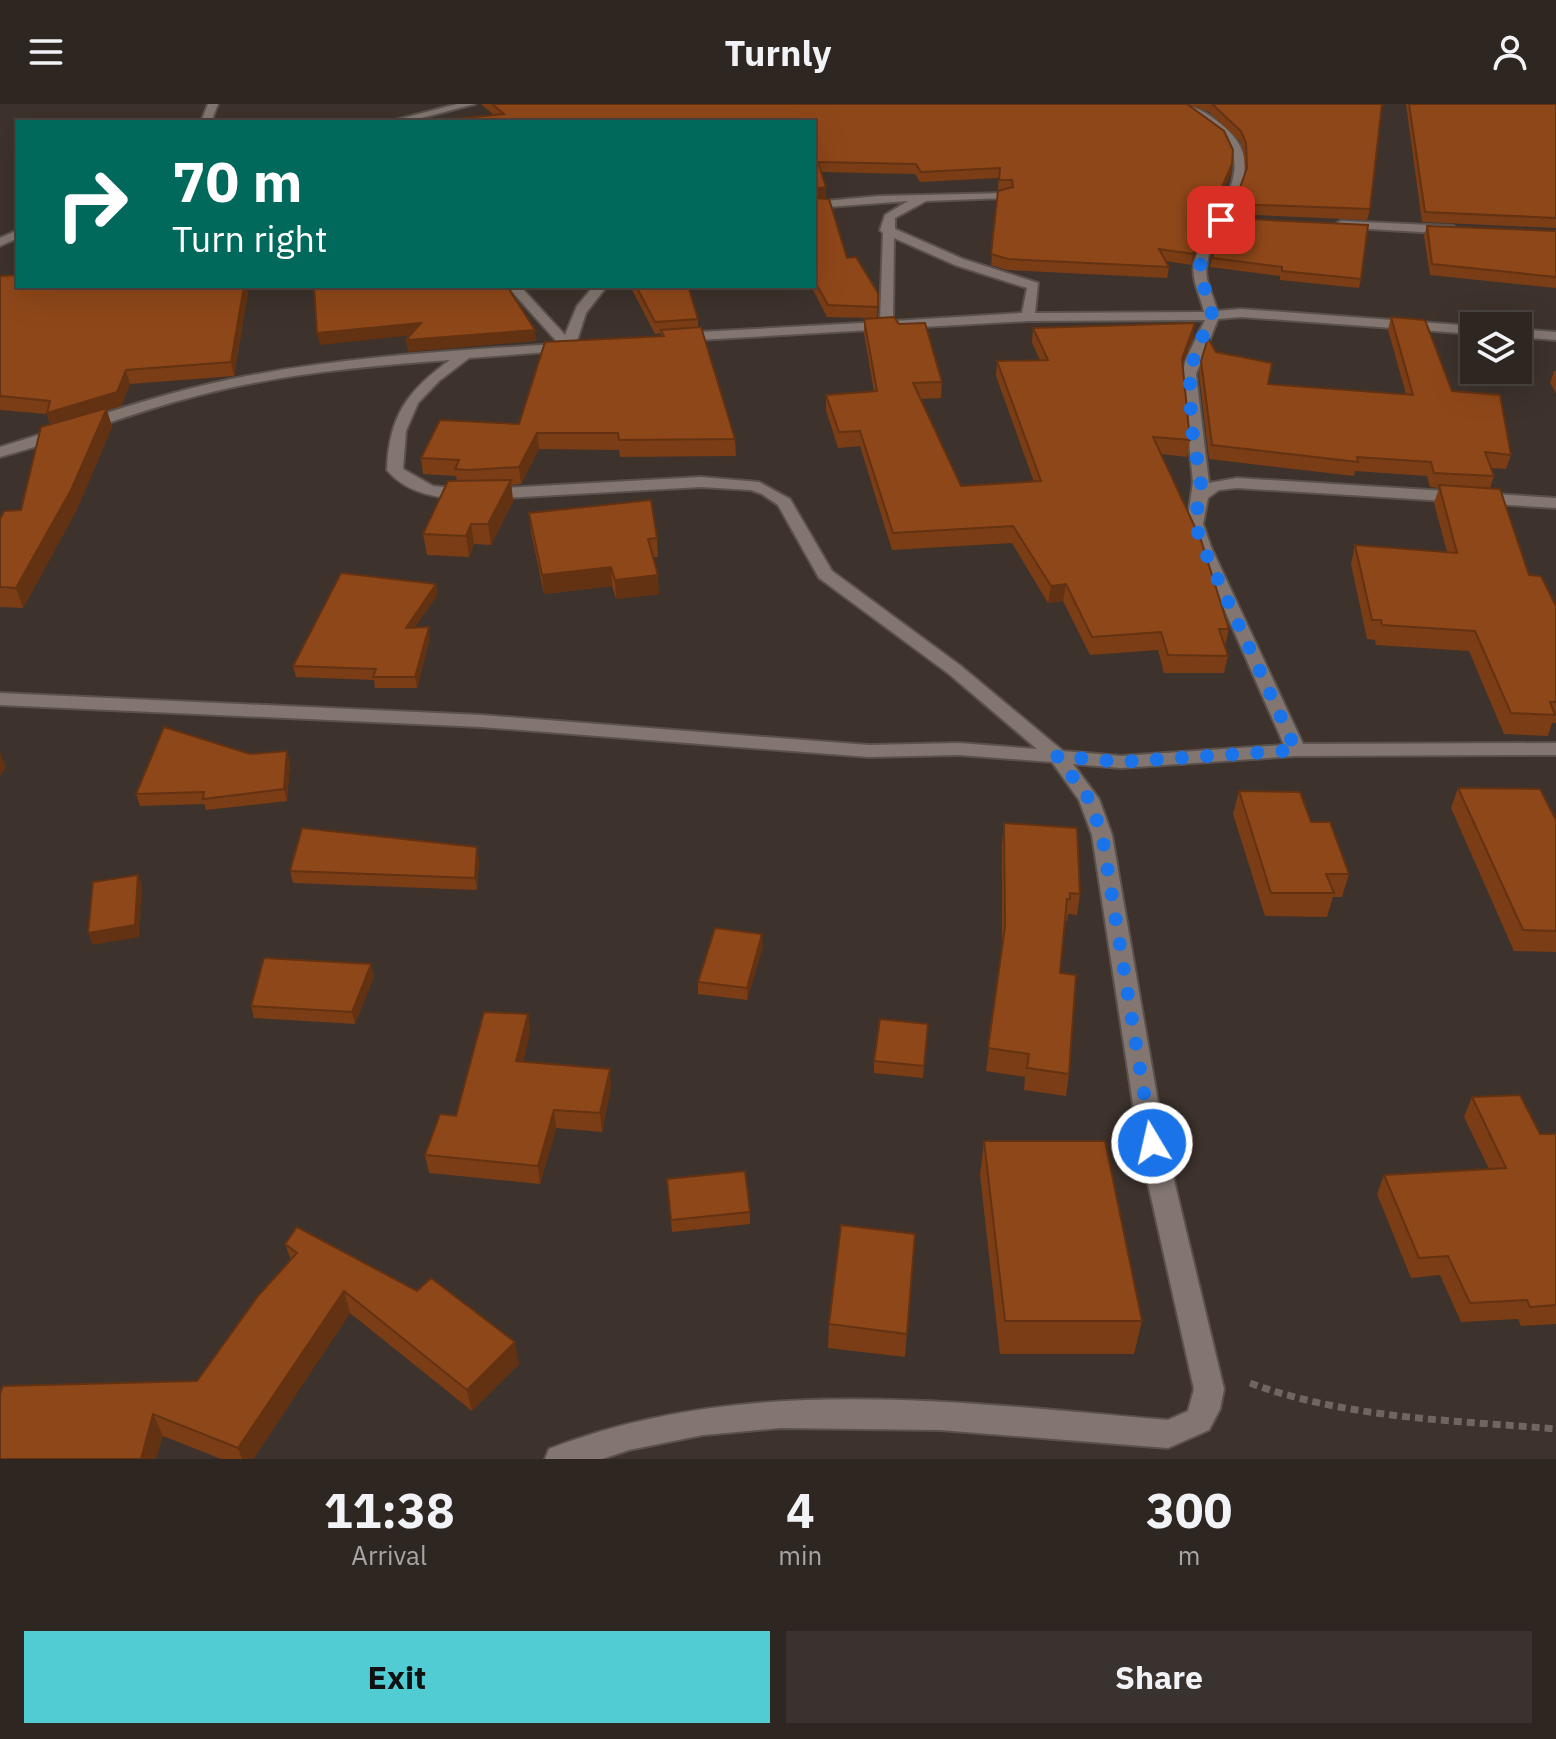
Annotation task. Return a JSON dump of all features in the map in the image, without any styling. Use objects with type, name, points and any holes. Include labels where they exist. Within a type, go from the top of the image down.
[{"type":"street","points":[[402,120],[470,104]]},
{"type":"street","points":[[1182,104],[1214,125],[1236,149],[1240,161],[1221,220],[1205,245],[1199,270],[1212,314],[1188,373],[1192,395],[1190,418],[1201,496],[1195,524],[1296,750]]},
{"type":"street","points":[[816,205],[1005,195]]},
{"type":"street","points":[[886,325],[886,230],[889,217],[900,208],[939,197]]},
{"type":"street","points":[[1221,220],[1237,220]]},
{"type":"street","points":[[1326,225],[1471,231]]},
{"type":"street","points":[[886,230],[959,262],[1034,286],[1028,317]]},
{"type":"street","points":[[515,288],[569,347]]},
{"type":"street","points":[[569,347],[576,319],[586,299],[599,288]]},
{"type":"street","points":[[663,339],[1028,317],[1182,318],[1212,314],[1268,314],[1460,329]]},
{"type":"street","points":[[1532,334],[1556,336]]},
{"type":"street","points":[[0,452],[170,399],[227,385],[352,364],[585,345]]},
{"type":"street","points":[[465,355],[427,382],[404,410],[394,449],[395,470],[407,483],[434,492],[470,495],[701,482],[753,485],[768,491],[784,502],[825,574],[955,670],[1057,756],[1089,799],[1102,835],[1152,1143],[1209,1389],[1207,1412],[1193,1427],[1168,1434],[881,1412],[746,1418],[664,1428],[601,1441],[560,1459]]},
{"type":"street","points":[[1201,496],[1214,486],[1237,483],[1556,503]]},
{"type":"street","points":[[0,699],[481,721],[869,751],[959,749],[1121,762],[1296,750],[1556,749]]},
{"type":"path","points":[[1203,1363],[1281,1397],[1322,1407],[1556,1429]]},
{"type":"building","points":[[492,104],[1187,104],[1224,131],[1233,150],[1232,164],[1193,254],[1159,249],[1169,267],[1008,259],[991,254],[998,191],[1013,187],[1012,180],[999,180],[1000,168],[921,172],[916,164],[818,162],[826,187],[816,189],[816,120],[445,120],[504,114]]},
{"type":"building","points":[[1212,104],[1382,104],[1370,209],[1234,204],[1247,168],[1246,143],[1241,131]]},
{"type":"building","points":[[1409,104],[1556,104],[1556,218],[1425,212]]},
{"type":"building","points":[[816,198],[829,199],[847,258],[856,257],[878,293],[878,307],[828,305],[816,284]]},
{"type":"building","points":[[1226,218],[1368,225],[1361,279],[1282,271],[1282,267],[1212,258]]},
{"type":"building","points":[[1427,226],[1556,231],[1556,277],[1432,264]]},
{"type":"building","points":[[16,275],[16,288],[244,288],[231,362],[126,370],[117,392],[47,413],[50,401],[0,396],[0,276]]},
{"type":"building","points":[[314,288],[508,288],[535,330],[406,340],[421,323],[317,333]]},
{"type":"building","points":[[637,288],[689,288],[698,319],[655,322]]},
{"type":"building","points":[[894,317],[899,324],[925,323],[942,382],[913,383],[961,486],[1041,481],[997,361],[1048,360],[1033,328],[1195,323],[1182,359],[1190,440],[1153,437],[1201,540],[1229,629],[1219,629],[1228,656],[1168,655],[1161,632],[1092,637],[1066,584],[1051,586],[1013,526],[893,533],[860,431],[839,432],[826,395],[877,391],[864,319]]},
{"type":"building","points":[[1391,317],[1425,320],[1452,391],[1500,395],[1511,455],[1485,452],[1494,476],[1434,473],[1431,462],[1357,457],[1358,462],[1212,445],[1201,361],[1208,338],[1216,352],[1272,363],[1268,384],[1413,395]]},
{"type":"building","points":[[701,327],[735,439],[619,440],[618,433],[537,433],[519,467],[455,469],[459,460],[421,458],[440,420],[519,424],[545,342],[664,336],[661,330]]},
{"type":"building","points":[[107,408],[71,490],[16,588],[0,587],[0,519],[4,511],[21,510],[41,427]]},
{"type":"building","points":[[511,480],[488,524],[471,524],[466,536],[423,534],[448,481]]},
{"type":"building","points":[[1439,485],[1500,489],[1529,575],[1541,576],[1556,606],[1556,702],[1550,702],[1555,715],[1511,713],[1475,631],[1382,625],[1381,620],[1372,620],[1355,545],[1457,553]]},
{"type":"building","points":[[651,500],[657,538],[648,539],[658,575],[615,580],[611,567],[542,575],[529,513]]},
{"type":"building","points":[[341,573],[436,584],[406,628],[429,627],[415,677],[373,677],[376,669],[293,666]]},
{"type":"building","points":[[164,727],[250,754],[287,751],[284,789],[203,799],[204,792],[136,794]]},
{"type":"building","points":[[1458,788],[1540,789],[1556,820],[1556,931],[1523,930]]},
{"type":"building","points":[[1239,791],[1300,792],[1311,822],[1330,822],[1349,874],[1326,874],[1334,893],[1271,893]]},
{"type":"building","points":[[1004,823],[1077,828],[1080,894],[1070,893],[1070,899],[1067,899],[1060,973],[1076,975],[1069,1074],[1027,1068],[1029,1054],[988,1048],[1005,927]]},
{"type":"building","points":[[302,828],[477,847],[475,878],[290,871]]},
{"type":"building","points":[[138,875],[135,925],[88,933],[93,882]]},
{"type":"building","points":[[715,928],[762,934],[747,988],[698,982]]},
{"type":"building","points":[[264,958],[371,964],[352,1012],[251,1006]]},
{"type":"building","points":[[484,1012],[528,1014],[516,1061],[610,1069],[600,1113],[554,1110],[538,1166],[425,1155],[440,1114],[456,1116]]},
{"type":"building","points":[[880,1019],[928,1024],[924,1066],[874,1061]]},
{"type":"building","points":[[1520,1095],[1540,1134],[1556,1134],[1556,1305],[1530,1307],[1527,1300],[1470,1303],[1448,1256],[1419,1258],[1384,1175],[1506,1168],[1472,1097]]},
{"type":"building","points":[[984,1141],[1105,1141],[1142,1321],[1005,1321]]},
{"type":"building","points":[[745,1171],[750,1212],[671,1220],[667,1179]]},
{"type":"building","points":[[841,1225],[915,1234],[907,1334],[829,1324]]},
{"type":"building","points":[[297,1227],[417,1291],[431,1278],[515,1342],[467,1390],[344,1291],[238,1448],[153,1414],[141,1459],[0,1459],[0,1394],[3,1386],[197,1381],[258,1296],[297,1253],[285,1244]]},
{"type":"route","points":[[1152,1143],[1102,835],[1089,799],[1057,756],[1121,762],[1190,760],[1296,750],[1195,524],[1201,482],[1190,418],[1192,395],[1188,373],[1212,314],[1199,270],[1205,245],[1221,220]]}]
